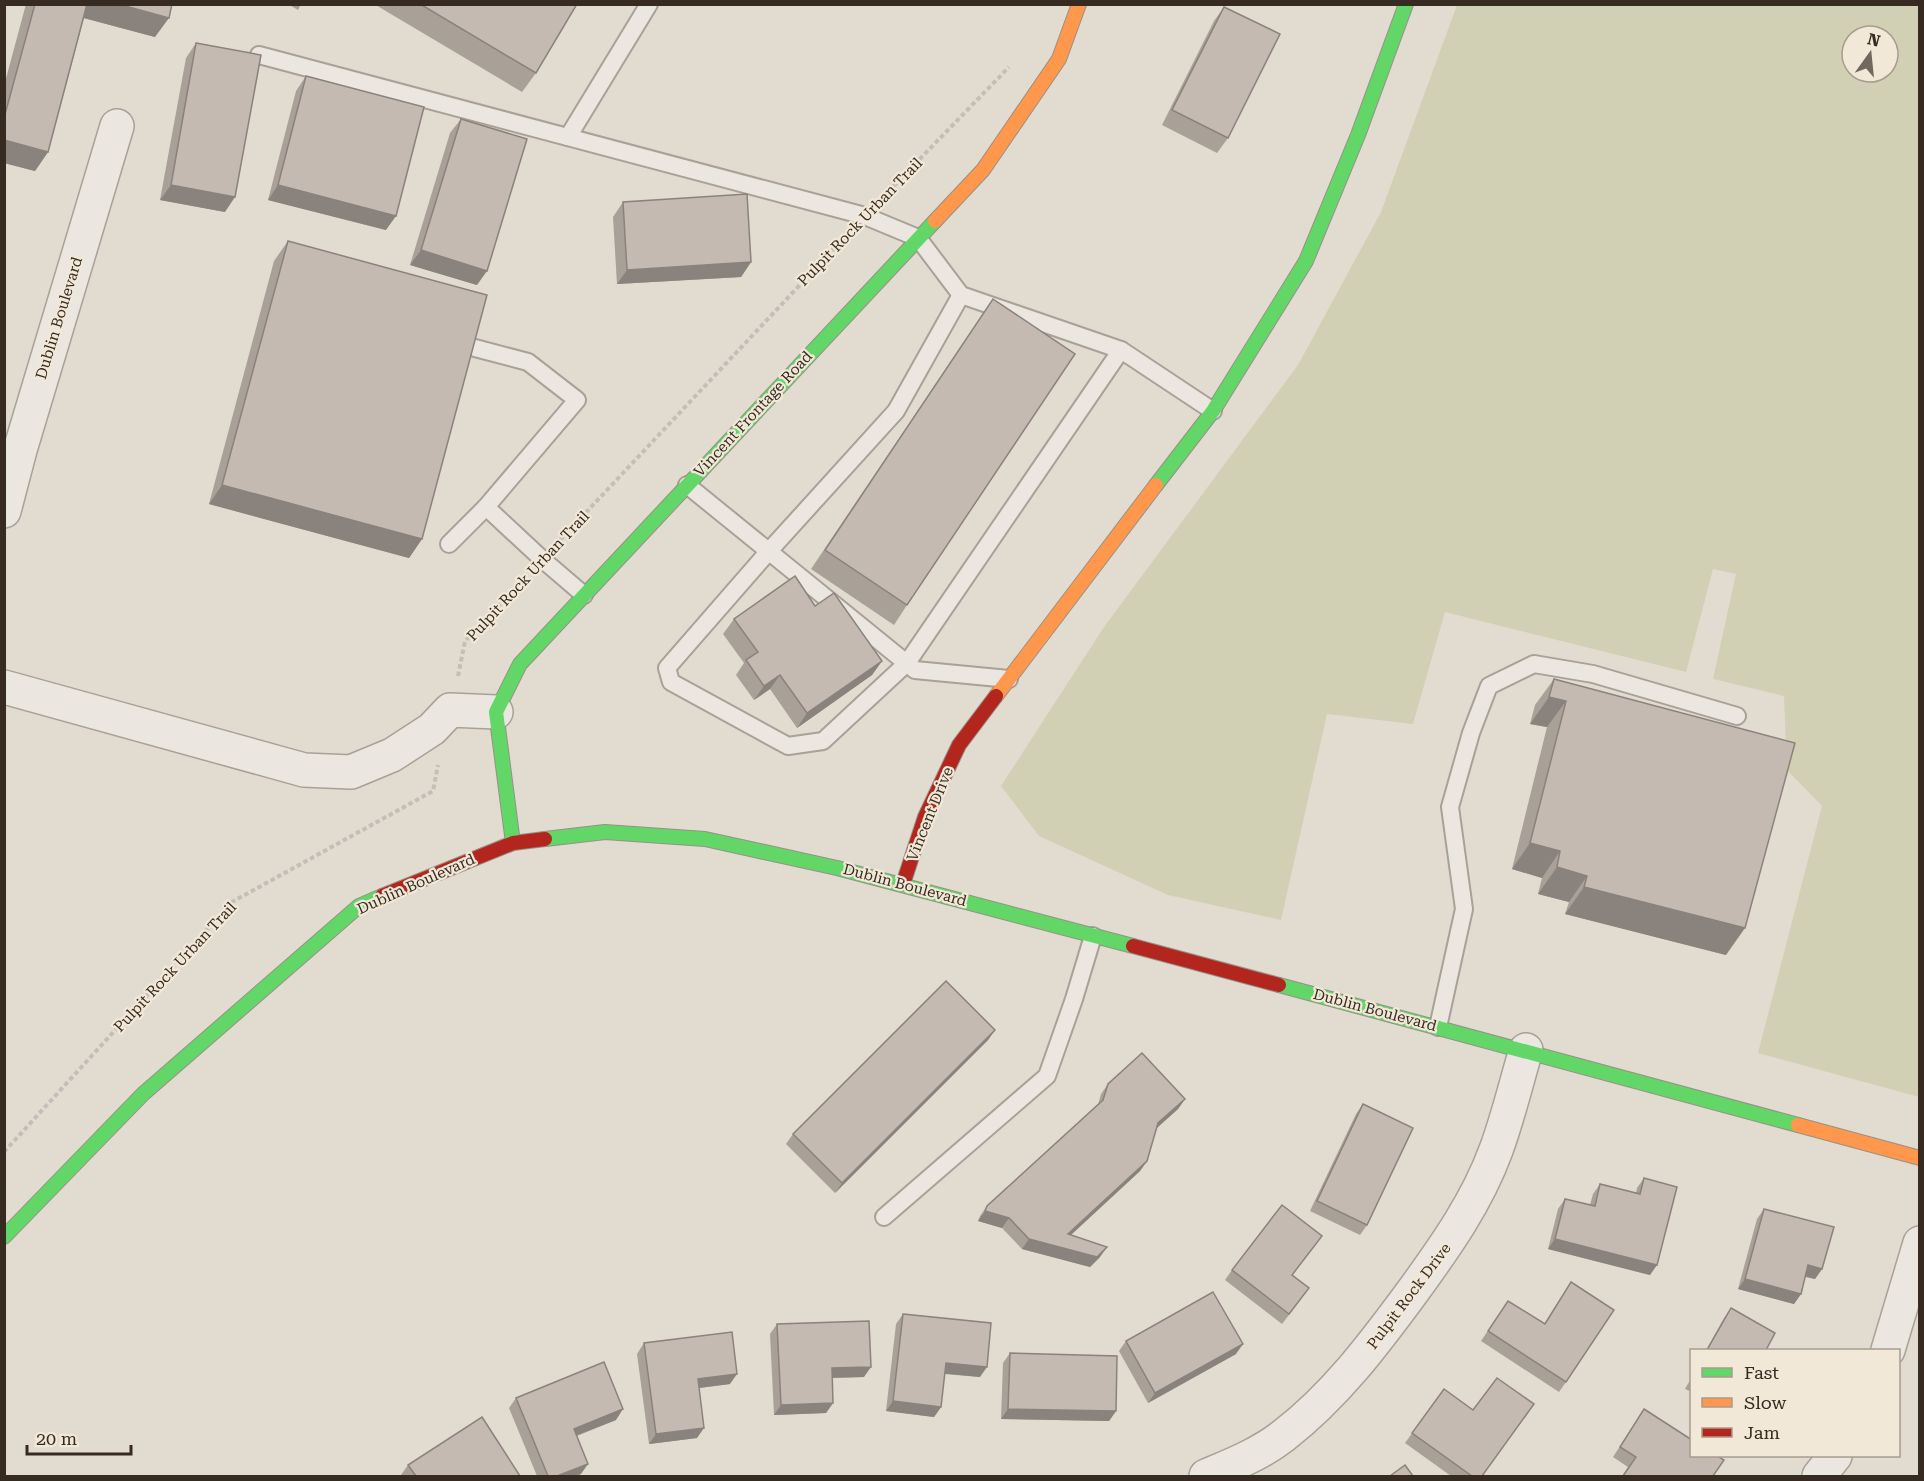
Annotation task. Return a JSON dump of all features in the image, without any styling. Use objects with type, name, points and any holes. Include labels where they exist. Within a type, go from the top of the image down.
[{"type":"street","name":"Vincent Frontage Road","points":[[496,712],[520,664],[983,170],[1059,59],[1078,4]]},
{"type":"street","name":"Vincent Drive","points":[[903,884],[925,817],[959,745],[1213,411],[1306,261],[1358,135],[1406,4]]},
{"type":"street","name":"Dublin Boulevard","points":[[4,512],[20,450],[117,126]]},
{"type":"street","points":[[4,687],[304,770],[351,772],[392,755],[432,729],[450,710],[496,712],[513,843]]},
{"type":"street","name":"Dublin Boulevard","points":[[7,1228],[143,1094],[359,906],[513,843],[605,832],[705,839],[903,884],[1920,1158]]},
{"type":"street","name":"Pulpit Rock Drive","points":[[1206,1476],[1243,1460],[1280,1438],[1316,1410],[1350,1374],[1382,1333],[1455,1234],[1479,1190],[1496,1150],[1526,1050]]},
{"type":"street","points":[[1888,1349],[1920,1243]]},
{"type":"street","points":[[1820,1476],[1834,1457]]},
{"type":"lane","points":[[568,137],[649,4]]},
{"type":"lane","points":[[259,55],[865,216],[918,238],[962,295],[1121,350],[1213,411]]},
{"type":"lane","points":[[962,295],[896,411],[667,668],[671,682],[788,746],[823,741],[907,663],[1121,350]]},
{"type":"lane","points":[[449,544],[486,507],[577,400],[528,362],[475,348]]},
{"type":"lane","points":[[687,485],[915,670],[1009,679]]},
{"type":"lane","points":[[486,507],[584,595]]},
{"type":"lane","points":[[1438,1027],[1464,909],[1450,807],[1471,733],[1489,686],[1534,664],[1593,674],[1737,716]]},
{"type":"lane","points":[[884,1216],[1047,1076],[1093,936]]},
{"type":"path","name":"Pulpit Rock Urban Trail","points":[[4,1152],[232,902],[433,791],[465,641],[865,216],[1011,65]]},
{"type":"shaded area","points":[[1457,5],[1919,5],[1919,1097],[1758,1053],[1822,806],[1787,770],[1784,696],[1713,679],[1736,574],[1713,569],[1686,672],[1445,612],[1413,724],[1327,714],[1281,920],[1168,895],[1039,836],[1001,786],[1104,627],[1298,365],[1381,212]]},
{"type":"building","points":[[35,4],[87,4],[48,152],[4,140],[4,118]]},
{"type":"building","points":[[118,4],[172,4],[169,18]]},
{"type":"building","points":[[420,4],[577,4],[536,73]]},
{"type":"building","points":[[1224,7],[1280,34],[1228,138],[1172,110]]},
{"type":"building","points":[[196,43],[261,55],[235,197],[171,185]]},
{"type":"building","points":[[306,76],[424,107],[396,216],[278,185]]},
{"type":"building","points":[[461,119],[527,139],[487,271],[421,250]]},
{"type":"building","points":[[747,194],[751,262],[627,270],[623,202]]},
{"type":"building","points":[[288,241],[487,295],[422,539],[222,485]]},
{"type":"building","points":[[993,299],[1075,354],[907,605],[825,550]]},
{"type":"building","points":[[795,576],[815,606],[834,593],[882,661],[807,713],[780,675],[764,686],[746,660],[758,652],[734,619]]},
{"type":"building","points":[[1554,679],[1795,743],[1745,928],[1584,887],[1587,876],[1557,867],[1560,851],[1530,843],[1566,701],[1549,697]]},
{"type":"building","points":[[946,981],[995,1030],[842,1183],[793,1134]]},
{"type":"building","points":[[1142,1053],[1185,1099],[1158,1123],[1147,1161],[1068,1234],[1107,1247],[1097,1257],[1029,1239],[1009,1218],[985,1211],[987,1206],[1103,1100],[1108,1084]]},
{"type":"building","points":[[1363,1104],[1413,1128],[1367,1225],[1317,1201]]},
{"type":"building","points":[[1644,1178],[1677,1187],[1657,1265],[1555,1239],[1565,1199],[1595,1206],[1600,1184],[1640,1194]]},
{"type":"building","points":[[1282,1205],[1322,1236],[1292,1275],[1309,1288],[1289,1314],[1232,1270]]},
{"type":"building","points":[[1764,1209],[1834,1227],[1822,1269],[1808,1265],[1801,1294],[1745,1279]]},
{"type":"building","points":[[1571,1282],[1614,1310],[1566,1382],[1488,1331],[1508,1301],[1545,1324]]},
{"type":"building","points":[[1213,1292],[1243,1344],[1155,1393],[1126,1341]]},
{"type":"building","points":[[1731,1308],[1775,1333],[1767,1349],[1708,1349]]},
{"type":"building","points":[[903,1314],[991,1323],[987,1367],[946,1363],[941,1407],[893,1401]]},
{"type":"building","points":[[869,1321],[871,1367],[832,1368],[833,1403],[781,1405],[777,1324]]},
{"type":"building","points":[[732,1332],[737,1374],[698,1379],[704,1428],[656,1434],[644,1343]]},
{"type":"building","points":[[1010,1353],[1117,1356],[1116,1411],[1008,1409]]},
{"type":"building","points":[[604,1362],[623,1409],[574,1429],[588,1464],[557,1476],[548,1476],[516,1398]]},
{"type":"building","points":[[1497,1378],[1534,1404],[1482,1476],[1472,1476],[1412,1433],[1444,1389],[1473,1410]]},
{"type":"building","points":[[1644,1409],[1690,1439],[1690,1457],[1719,1457],[1724,1460],[1713,1476],[1623,1476],[1636,1457],[1620,1447]]},
{"type":"building","points":[[482,1417],[520,1476],[416,1476],[408,1465]]},
{"type":"building","points":[[1405,1465],[1413,1476],[1390,1476]]},
{"type":"traffic: fast","points":[[1156,485],[1213,411],[1306,261],[1358,135],[1406,4]]},
{"type":"traffic: fast","points":[[513,843],[496,712],[520,664],[935,221]]},
{"type":"traffic: fast","points":[[545,839],[605,832],[705,839],[837,868],[1133,946]]},
{"type":"traffic: fast","points":[[4,1237],[143,1094],[359,906],[382,896]]},
{"type":"traffic: fast","points":[[1279,985],[1798,1125]]},
{"type":"traffic: slow","points":[[935,221],[983,170],[1059,59],[1079,4]]},
{"type":"traffic: slow","points":[[996,696],[1156,485]]},
{"type":"traffic: slow","points":[[1798,1125],[1920,1158]]},
{"type":"traffic: jam","points":[[903,884],[925,817],[959,745],[996,696]]},
{"type":"traffic: jam","points":[[382,896],[513,843],[545,839]]},
{"type":"traffic: jam","points":[[1133,946],[1279,985]]}]
